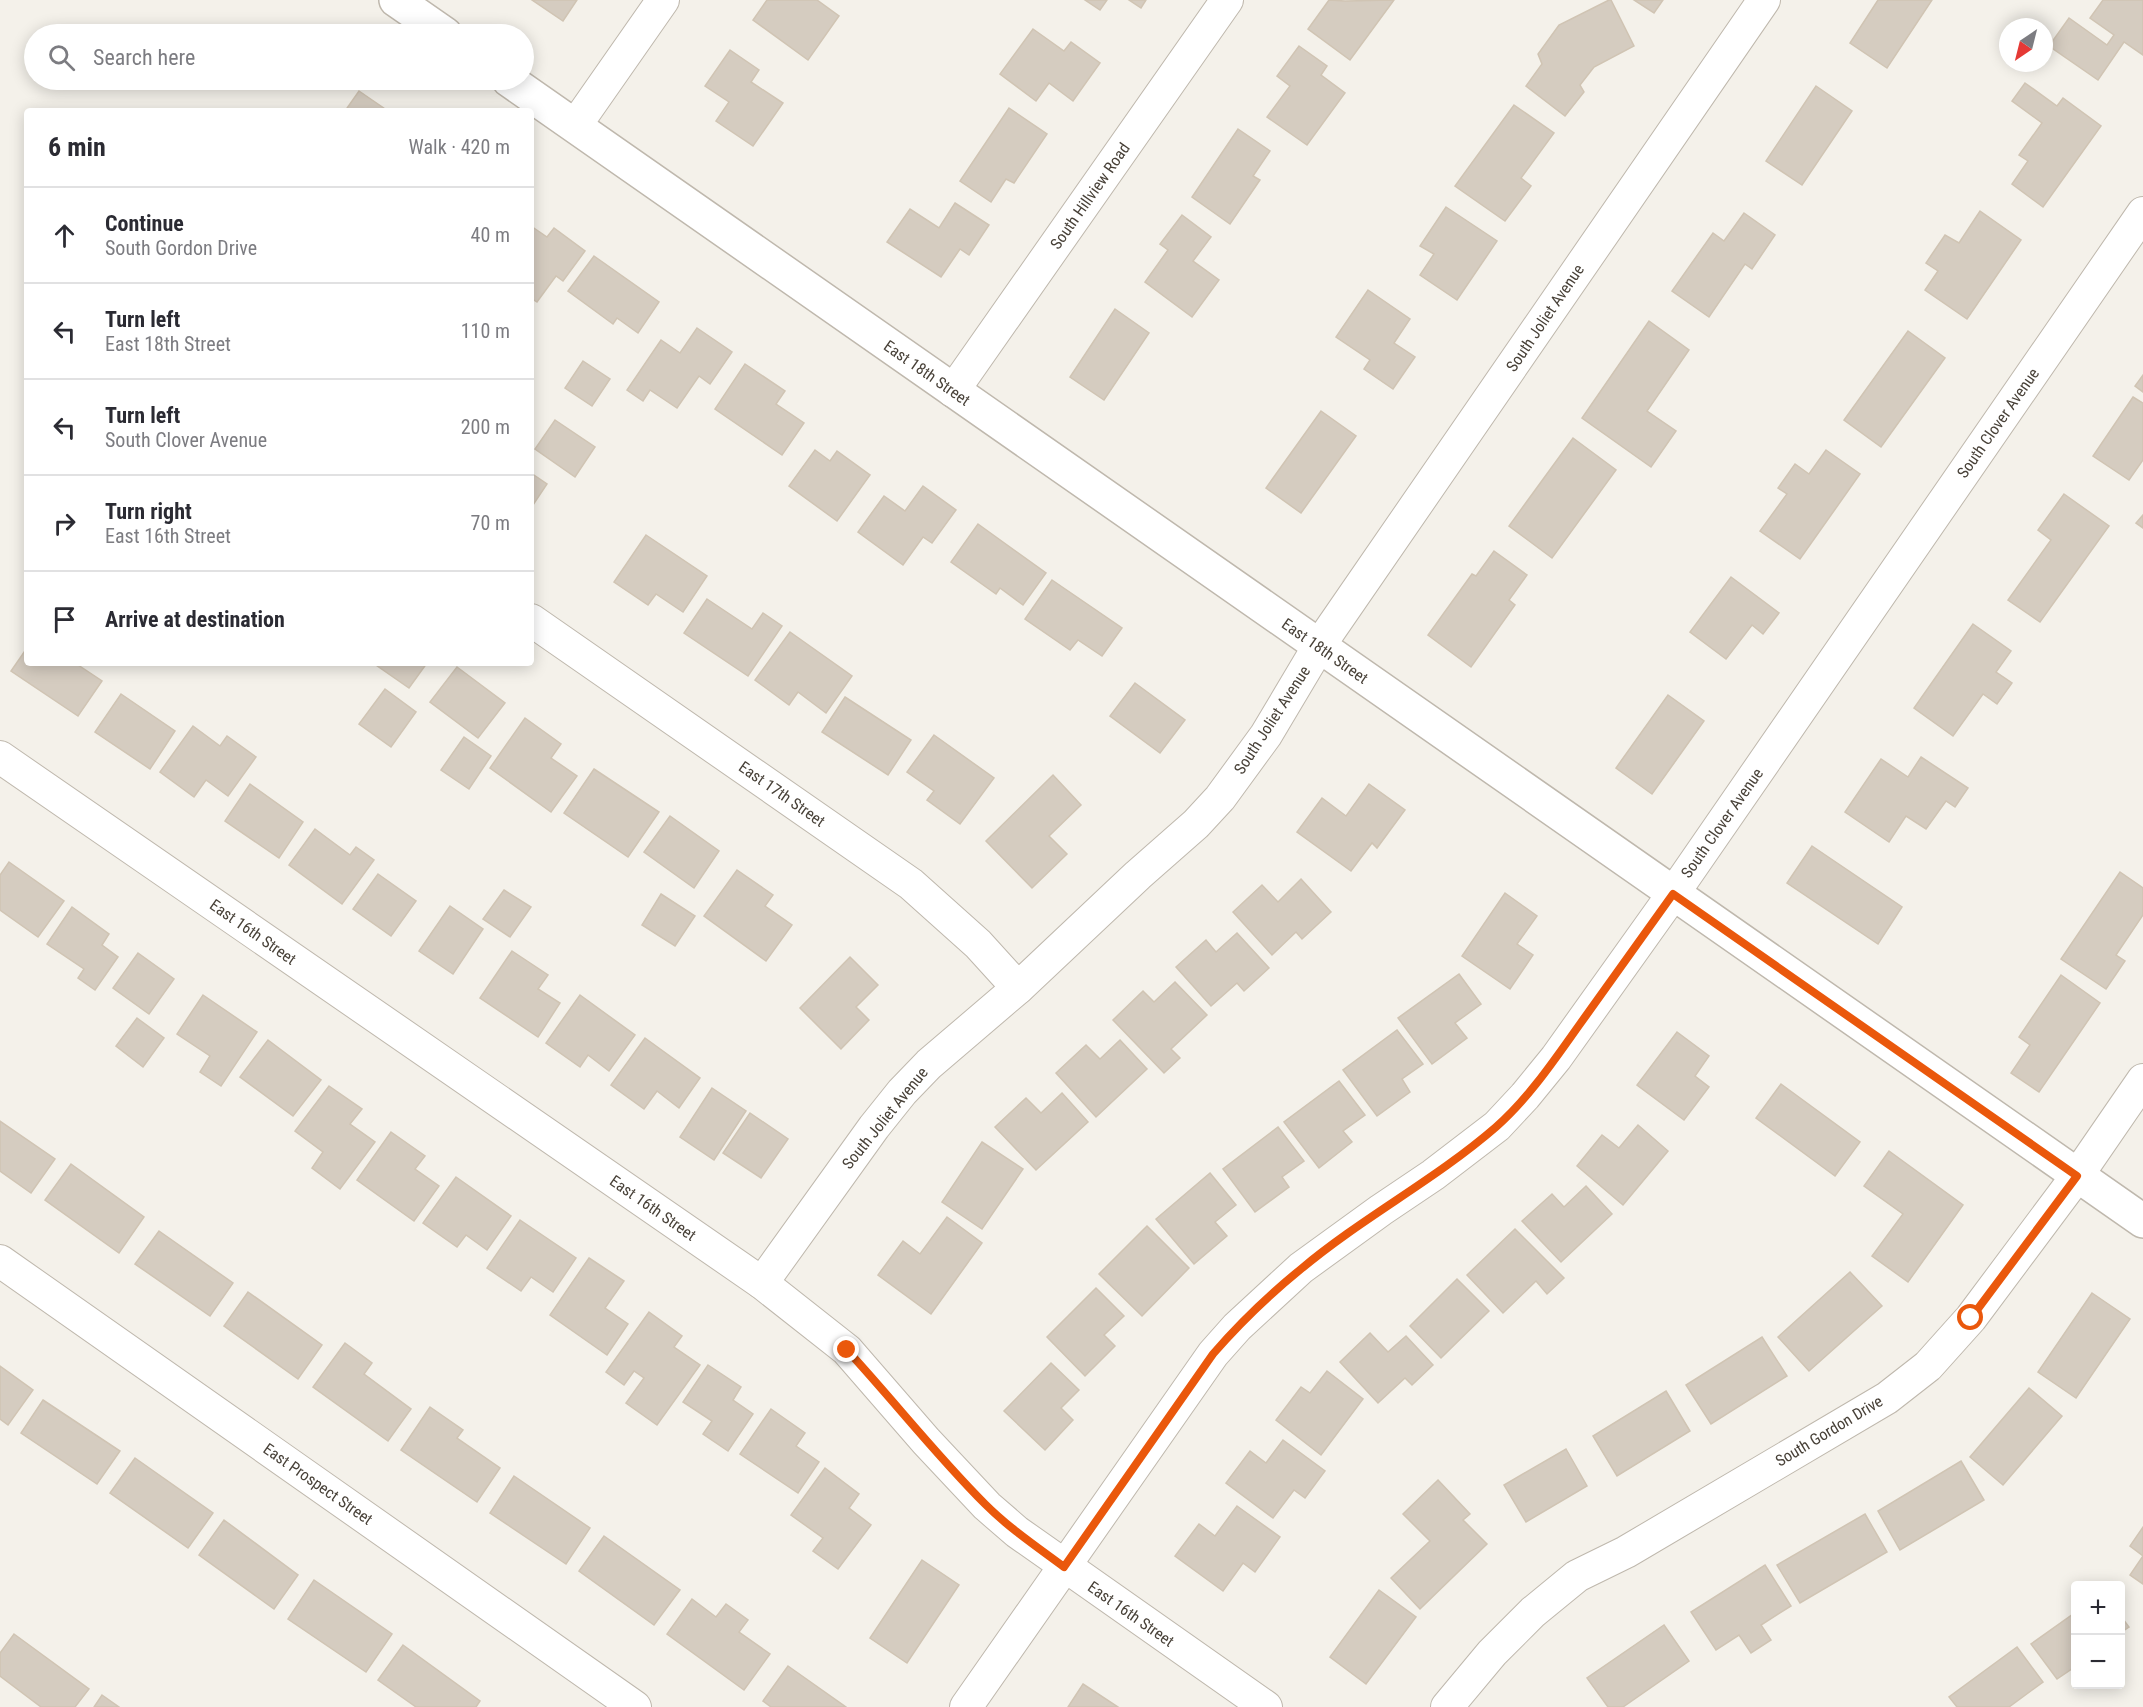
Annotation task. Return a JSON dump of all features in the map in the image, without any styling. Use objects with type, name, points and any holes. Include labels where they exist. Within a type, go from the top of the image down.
[{"type":"street","points":[[396,0],[431,24]]},
{"type":"street","points":[[574,126],[663,0]]},
{"type":"street","name":"South Hillview Road","points":[[953,391],[1227,0]]},
{"type":"street","name":"South Joliet Avenue","points":[[762,1283],[874,1127],[902,1092],[929,1064],[1018,988],[1196,824],[1220,798],[1266,735],[1319,646],[1764,0]]},
{"type":"street","name":"East 18th Street","points":[[523,90],[2143,1221]]},
{"type":"street","name":"South Clover Avenue","points":[[966,1707],[1213,1354],[1236,1327],[1301,1268],[1433,1175],[1497,1126],[1556,1058],[1673,894],[2143,213]]},
{"type":"street","name":"East 17th Street","points":[[534,622],[911,884],[978,944],[1018,988]]},
{"type":"street","name":"East 16th Street","points":[[0,757],[762,1283],[847,1350],[926,1441],[987,1506],[1017,1532],[1266,1707]]},
{"type":"street","name":"South Gordon Drive","points":[[1447,1707],[1492,1653],[1533,1612],[1577,1576],[1626,1552],[1867,1410],[1887,1398],[1928,1366],[1971,1318],[2077,1176],[2143,1080]]},
{"type":"street","name":"East Prospect Street","points":[[0,1261],[635,1707]]},
{"type":"building","points":[[532,0],[577,0],[563,21]]},
{"type":"building","points":[[767,0],[817,0],[839,16],[808,60],[753,20]]},
{"type":"building","points":[[1085,0],[1107,0],[1100,10]]},
{"type":"building","points":[[1129,0],[1146,0],[1141,8]]},
{"type":"building","points":[[1329,0],[1394,0],[1350,60],[1308,29]]},
{"type":"building","points":[[1609,0],[1634,46],[1594,67],[1580,85],[1584,92],[1565,116],[1526,86],[1542,64],[1538,54],[1559,25]]},
{"type":"building","points":[[1634,0],[1663,0],[1654,13]]},
{"type":"building","points":[[1878,0],[1932,0],[1887,68],[1850,43]]},
{"type":"building","points":[[2103,0],[2143,0],[2143,55],[2124,42],[2098,80],[2053,49],[2053,40],[2069,18],[2107,45],[2114,35],[2090,18]]},
{"type":"building","points":[[1033,29],[1064,51],[1071,42],[1100,63],[1073,101],[1049,83],[1036,101],[1000,74]]},
{"type":"building","points":[[1299,46],[1327,66],[1321,75],[1345,93],[1307,145],[1267,117],[1290,86],[1277,76]]},
{"type":"building","points":[[730,50],[759,70],[751,82],[783,103],[753,146],[716,121],[729,102],[705,86]]},
{"type":"building","points":[[2025,83],[2057,106],[2063,98],[2101,126],[2043,207],[2012,184],[2028,161],[2019,155],[2042,123],[2012,101]]},
{"type":"building","points":[[1816,86],[1852,111],[1802,185],[1766,161]]},
{"type":"building","points":[[359,91],[384,108],[347,108]]},
{"type":"building","points":[[1514,105],[1554,133],[1521,178],[1531,186],[1505,221],[1455,186]]},
{"type":"building","points":[[1009,108],[1047,134],[1014,183],[1006,179],[991,202],[960,181]]},
{"type":"building","points":[[1238,129],[1270,151],[1253,176],[1260,180],[1230,224],[1192,197]]},
{"type":"building","points":[[955,203],[989,225],[969,255],[960,249],[941,277],[887,242],[910,209],[939,228]]},
{"type":"building","points":[[1446,207],[1497,241],[1457,300],[1420,275],[1434,254],[1420,246]]},
{"type":"building","points":[[1980,211],[2021,240],[1967,319],[1925,290],[1938,271],[1926,263],[1945,235],[1959,243]]},
{"type":"building","points":[[1744,213],[1775,235],[1752,269],[1745,264],[1709,317],[1672,291],[1713,233],[1724,241]]},
{"type":"building","points":[[1182,215],[1211,237],[1193,261],[1219,280],[1192,317],[1145,282],[1168,250],[1160,244]]},
{"type":"building","points":[[534,228],[547,237],[554,228],[585,251],[563,281],[556,276],[537,302],[534,300]]},
{"type":"building","points":[[594,256],[659,302],[638,333],[617,318],[613,324],[568,291]]},
{"type":"building","points":[[1368,290],[1410,319],[1394,343],[1415,357],[1393,389],[1364,369],[1370,360],[1336,337]]},
{"type":"building","points":[[1115,309],[1149,333],[1104,400],[1070,377]]},
{"type":"building","points":[[1649,321],[1689,350],[1647,411],[1676,431],[1651,467],[1582,418]]},
{"type":"building","points":[[697,328],[732,352],[710,384],[699,376],[677,408],[650,390],[643,401],[627,390],[661,340],[680,353]]},
{"type":"building","points":[[1908,331],[1945,358],[1881,447],[1844,420]]},
{"type":"building","points":[[583,361],[610,379],[592,406],[565,388]]},
{"type":"building","points":[[745,364],[785,391],[776,404],[804,423],[782,455],[715,409]]},
{"type":"building","points":[[2143,375],[2143,392],[2135,386]]},
{"type":"building","points":[[2133,397],[2143,403],[2143,460],[2129,480],[2093,456]]},
{"type":"building","points":[[1321,411],[1356,436],[1301,513],[1266,488]]},
{"type":"building","points":[[555,420],[595,447],[575,477],[535,449]]},
{"type":"building","points":[[1573,438],[1616,470],[1552,558],[1509,526]]},
{"type":"building","points":[[815,450],[830,461],[837,451],[870,475],[837,521],[789,486]]},
{"type":"building","points":[[1826,450],[1860,474],[1800,559],[1760,531],[1787,494],[1778,488],[1795,464],[1809,474]]},
{"type":"building","points":[[534,475],[547,484],[534,504]]},
{"type":"building","points":[[923,486],[956,510],[932,543],[923,537],[903,565],[858,532],[884,496],[905,511]]},
{"type":"building","points":[[2064,494],[2109,526],[2040,622],[2008,600],[2051,540],[2038,530]]},
{"type":"building","points":[[2143,515],[2143,528],[2136,523]]},
{"type":"building","points":[[978,524],[1046,573],[1023,605],[1000,588],[996,594],[951,562]]},
{"type":"building","points":[[646,535],[707,576],[683,612],[656,594],[648,605],[614,582]]},
{"type":"building","points":[[1494,551],[1527,575],[1509,600],[1515,605],[1471,667],[1428,635],[1472,574],[1476,576]]},
{"type":"building","points":[[1731,577],[1779,613],[1763,634],[1752,625],[1726,659],[1690,632]]},
{"type":"building","points":[[1052,580],[1122,628],[1102,656],[1078,640],[1070,650],[1025,619]]},
{"type":"building","points":[[707,599],[752,629],[763,613],[782,626],[748,676],[684,633]]},
{"type":"building","points":[[1973,624],[2011,651],[1996,672],[2012,683],[1997,704],[1983,694],[1953,736],[1914,708]]},
{"type":"building","points":[[790,632],[852,676],[826,713],[798,692],[789,705],[755,680]]},
{"type":"building","points":[[24,652],[24,666],[80,666],[102,681],[78,716],[11,671]]},
{"type":"building","points":[[377,666],[425,666],[409,688]]},
{"type":"building","points":[[457,667],[505,703],[478,738],[430,702]]},
{"type":"building","points":[[1135,683],[1185,720],[1160,753],[1110,716]]},
{"type":"building","points":[[385,689],[416,712],[391,747],[359,724]]},
{"type":"building","points":[[121,694],[175,731],[150,769],[95,732]]},
{"type":"building","points":[[1668,695],[1704,721],[1652,794],[1616,768]]},
{"type":"building","points":[[845,697],[911,740],[888,775],[822,732]]},
{"type":"building","points":[[525,718],[561,744],[551,758],[577,776],[551,812],[490,768]]},
{"type":"building","points":[[193,726],[220,746],[227,736],[256,757],[228,796],[206,780],[194,797],[160,772]]},
{"type":"building","points":[[934,735],[994,778],[960,824],[927,800],[934,791],[907,772]]},
{"type":"building","points":[[464,737],[491,756],[469,789],[441,770]]},
{"type":"building","points":[[1921,757],[1968,788],[1955,807],[1946,801],[1926,829],[1906,816],[1889,842],[1845,812],[1881,759],[1908,777]]},
{"type":"building","points":[[594,769],[659,812],[628,857],[564,813]]},
{"type":"building","points":[[1053,775],[1081,805],[1049,836],[1067,854],[1032,888],[986,841]]},
{"type":"building","points":[[250,784],[303,822],[279,858],[225,821]]},
{"type":"building","points":[[1369,784],[1405,810],[1377,848],[1372,843],[1351,871],[1297,832],[1322,798],[1346,816]]},
{"type":"building","points":[[670,816],[719,851],[694,888],[644,852]]},
{"type":"building","points":[[315,829],[350,855],[356,847],[374,860],[342,904],[289,865]]},
{"type":"building","points":[[1812,846],[1902,907],[1878,944],[1787,883]]},
{"type":"building","points":[[9,862],[64,901],[38,937],[0,910],[0,875]]},
{"type":"building","points":[[737,870],[773,895],[765,906],[792,925],[766,961],[704,916]]},
{"type":"building","points":[[2120,872],[2143,888],[2143,915],[2116,955],[2125,961],[2106,989],[2061,959]]},
{"type":"building","points":[[378,874],[416,901],[391,936],[353,909]]},
{"type":"building","points":[[1301,879],[1331,912],[1302,939],[1296,932],[1272,955],[1233,912],[1262,885],[1278,902]]},
{"type":"building","points":[[504,890],[531,907],[510,937],[483,919]]},
{"type":"building","points":[[1505,893],[1537,916],[1517,944],[1533,955],[1510,989],[1462,956]]},
{"type":"building","points":[[661,894],[695,916],[675,946],[642,925]]},
{"type":"building","points":[[450,906],[483,929],[453,974],[419,951]]},
{"type":"building","points":[[72,907],[109,934],[102,945],[118,957],[95,990],[78,978],[84,969],[47,944]]},
{"type":"building","points":[[1237,933],[1269,968],[1244,991],[1237,983],[1211,1006],[1176,967],[1206,940],[1216,952]]},
{"type":"building","points":[[512,951],[548,975],[538,989],[560,1003],[538,1037],[480,998]]},
{"type":"building","points":[[138,953],[174,979],[149,1014],[113,988]]},
{"type":"building","points":[[850,957],[878,985],[856,1007],[869,1020],[841,1049],[800,1008]]},
{"type":"building","points":[[1459,974],[1481,1004],[1455,1023],[1467,1038],[1432,1064],[1398,1018]]},
{"type":"building","points":[[2061,975],[2100,1003],[2039,1092],[2011,1073],[2030,1045],[2019,1037]]},
{"type":"building","points":[[1175,982],[1207,1015],[1171,1049],[1180,1058],[1164,1073],[1113,1020],[1143,991],[1154,1002]]},
{"type":"building","points":[[203,995],[257,1032],[221,1086],[200,1072],[210,1056],[177,1034]]},
{"type":"building","points":[[580,995],[635,1035],[609,1071],[588,1055],[580,1067],[546,1043]]},
{"type":"building","points":[[137,1018],[164,1038],[143,1067],[116,1046]]},
{"type":"building","points":[[1397,1030],[1423,1064],[1402,1079],[1410,1092],[1377,1116],[1343,1070]]},
{"type":"building","points":[[1677,1032],[1709,1056],[1695,1076],[1709,1087],[1684,1120],[1637,1085]]},
{"type":"building","points":[[645,1038],[700,1078],[679,1108],[657,1091],[644,1109],[611,1085]]},
{"type":"building","points":[[268,1040],[321,1080],[293,1116],[240,1077]]},
{"type":"building","points":[[1120,1040],[1147,1069],[1096,1117],[1056,1073],[1086,1045],[1100,1059]]},
{"type":"building","points":[[1339,1081],[1365,1115],[1343,1131],[1352,1142],[1319,1168],[1284,1122]]},
{"type":"building","points":[[1781,1084],[1860,1142],[1835,1176],[1756,1118]]},
{"type":"building","points":[[329,1086],[362,1109],[350,1124],[375,1142],[340,1189],[312,1168],[323,1152],[295,1131]]},
{"type":"building","points":[[712,1088],[746,1111],[714,1160],[680,1137]]},
{"type":"building","points":[[1062,1093],[1088,1122],[1036,1170],[995,1127],[1026,1098],[1041,1113]]},
{"type":"building","points":[[750,1113],[788,1139],[761,1178],[723,1153]]},
{"type":"building","points":[[0,1121],[55,1159],[31,1193],[0,1171]]},
{"type":"building","points":[[1638,1125],[1668,1151],[1623,1205],[1577,1166],[1602,1135],[1619,1148]]},
{"type":"building","points":[[1278,1127],[1304,1161],[1282,1177],[1289,1187],[1255,1212],[1223,1169]]},
{"type":"building","points":[[391,1132],[425,1156],[415,1169],[439,1186],[414,1221],[357,1180]]},
{"type":"building","points":[[982,1142],[1023,1169],[982,1229],[942,1202]]},
{"type":"building","points":[[1889,1151],[1963,1205],[1908,1282],[1872,1256],[1903,1214],[1864,1186]]},
{"type":"building","points":[[71,1164],[144,1217],[119,1253],[45,1200]]},
{"type":"building","points":[[1210,1173],[1236,1205],[1215,1222],[1227,1236],[1194,1264],[1156,1219]]},
{"type":"building","points":[[456,1177],[511,1216],[487,1250],[466,1235],[457,1247],[423,1223]]},
{"type":"building","points":[[1586,1186],[1612,1214],[1561,1262],[1522,1221],[1552,1194],[1564,1207]]},
{"type":"building","points":[[947,1217],[982,1243],[931,1314],[878,1275],[903,1241],[920,1254]]},
{"type":"building","points":[[520,1220],[576,1258],[553,1292],[531,1277],[521,1291],[487,1268]]},
{"type":"building","points":[[1147,1226],[1189,1268],[1142,1316],[1099,1274]]},
{"type":"building","points":[[1515,1229],[1564,1278],[1547,1294],[1536,1281],[1503,1313],[1467,1275]]},
{"type":"building","points":[[159,1231],[233,1283],[210,1316],[135,1264]]},
{"type":"building","points":[[589,1258],[624,1281],[605,1308],[628,1324],[607,1355],[550,1315]]},
{"type":"building","points":[[1850,1272],[1882,1306],[1809,1371],[1778,1337]]},
{"type":"building","points":[[1457,1279],[1489,1311],[1441,1358],[1410,1326]]},
{"type":"building","points":[[1096,1288],[1124,1316],[1104,1335],[1115,1346],[1085,1376],[1047,1337]]},
{"type":"building","points":[[248,1292],[322,1345],[298,1379],[224,1326]]},
{"type":"building","points":[[2092,1293],[2130,1319],[2076,1398],[2038,1372]]},
{"type":"building","points":[[649,1312],[682,1336],[674,1347],[700,1365],[657,1425],[626,1403],[644,1378],[634,1371],[624,1385],[606,1372]]},
{"type":"building","points":[[1370,1333],[1388,1352],[1406,1336],[1433,1365],[1412,1385],[1405,1378],[1378,1403],[1340,1362]]},
{"type":"building","points":[[1762,1337],[1787,1376],[1711,1424],[1686,1385]]},
{"type":"building","points":[[345,1343],[372,1363],[364,1374],[411,1409],[388,1441],[313,1387]]},
{"type":"building","points":[[1051,1363],[1079,1390],[1061,1408],[1073,1420],[1045,1450],[1004,1411]]},
{"type":"building","points":[[708,1365],[741,1387],[733,1400],[753,1414],[728,1451],[703,1434],[712,1421],[683,1402]]},
{"type":"building","points":[[0,1366],[33,1390],[8,1425],[0,1419]]},
{"type":"building","points":[[1327,1371],[1363,1399],[1321,1455],[1276,1420],[1301,1387],[1310,1393]]},
{"type":"building","points":[[2029,1388],[2062,1416],[2003,1485],[1970,1457]]},
{"type":"building","points":[[1666,1391],[1690,1431],[1617,1476],[1593,1436]]},
{"type":"building","points":[[43,1400],[120,1451],[97,1484],[21,1433]]},
{"type":"building","points":[[430,1407],[463,1430],[457,1438],[500,1468],[477,1502],[401,1450]]},
{"type":"building","points":[[771,1409],[805,1433],[796,1446],[819,1462],[798,1493],[740,1454]]},
{"type":"building","points":[[1283,1440],[1325,1471],[1305,1498],[1294,1490],[1273,1518],[1226,1483],[1250,1451],[1266,1463]]},
{"type":"building","points":[[1566,1449],[1587,1486],[1526,1522],[1504,1485]]},
{"type":"building","points":[[135,1458],[213,1513],[188,1548],[110,1493]]},
{"type":"building","points":[[1961,1461],[1984,1500],[1900,1550],[1878,1511]]},
{"type":"building","points":[[825,1468],[859,1494],[849,1508],[871,1525],[838,1569],[813,1551],[823,1538],[791,1515]]},
{"type":"building","points":[[514,1476],[590,1528],[566,1564],[490,1513]]},
{"type":"building","points":[[1438,1480],[1470,1514],[1463,1520],[1487,1544],[1420,1609],[1391,1578],[1430,1541],[1403,1514]]},
{"type":"building","points":[[1237,1506],[1280,1537],[1255,1572],[1243,1563],[1223,1591],[1175,1556],[1199,1524],[1215,1536]]},
{"type":"building","points":[[1865,1514],[1887,1552],[1800,1603],[1777,1565]]},
{"type":"building","points":[[224,1520],[298,1575],[274,1609],[199,1555]]},
{"type":"building","points":[[2143,1527],[2143,1556],[2130,1546]]},
{"type":"building","points":[[604,1536],[680,1590],[654,1625],[579,1571]]},
{"type":"building","points":[[2143,1556],[2143,1584],[2130,1575]]},
{"type":"building","points":[[922,1560],[959,1585],[907,1663],[870,1638]]},
{"type":"building","points":[[1765,1565],[1791,1606],[1761,1625],[1771,1640],[1751,1653],[1739,1635],[1716,1650],[1691,1612]]},
{"type":"building","points":[[314,1580],[392,1634],[366,1672],[288,1619]]},
{"type":"building","points":[[1379,1590],[1416,1617],[1366,1684],[1330,1657]]},
{"type":"building","points":[[692,1599],[716,1617],[726,1604],[748,1620],[739,1632],[770,1654],[744,1690],[667,1634]]},
{"type":"building","points":[[2071,1616],[2071,1669],[2057,1679],[2031,1644]]},
{"type":"building","points":[[1664,1625],[1689,1661],[1623,1707],[1608,1707],[1587,1678]]},
{"type":"building","points":[[14,1634],[89,1689],[75,1707],[41,1707],[0,1676],[0,1653]]},
{"type":"building","points":[[403,1645],[480,1701],[476,1707],[416,1707],[378,1680]]},
{"type":"building","points":[[2017,1647],[2043,1682],[2009,1707],[1957,1707],[1949,1697]]},
{"type":"building","points":[[788,1666],[846,1707],[771,1707],[763,1701]]},
{"type":"building","points":[[1083,1684],[1118,1707],[1068,1707]]},
{"type":"building","points":[[102,1695],[119,1707],[94,1707]]},
{"type":"route","points":[[847,1350],[926,1441],[987,1506],[1064,1567],[1213,1354],[1236,1327],[1301,1268],[1433,1175],[1497,1126],[1556,1058],[1673,894],[2077,1176],[1971,1318]]}]
